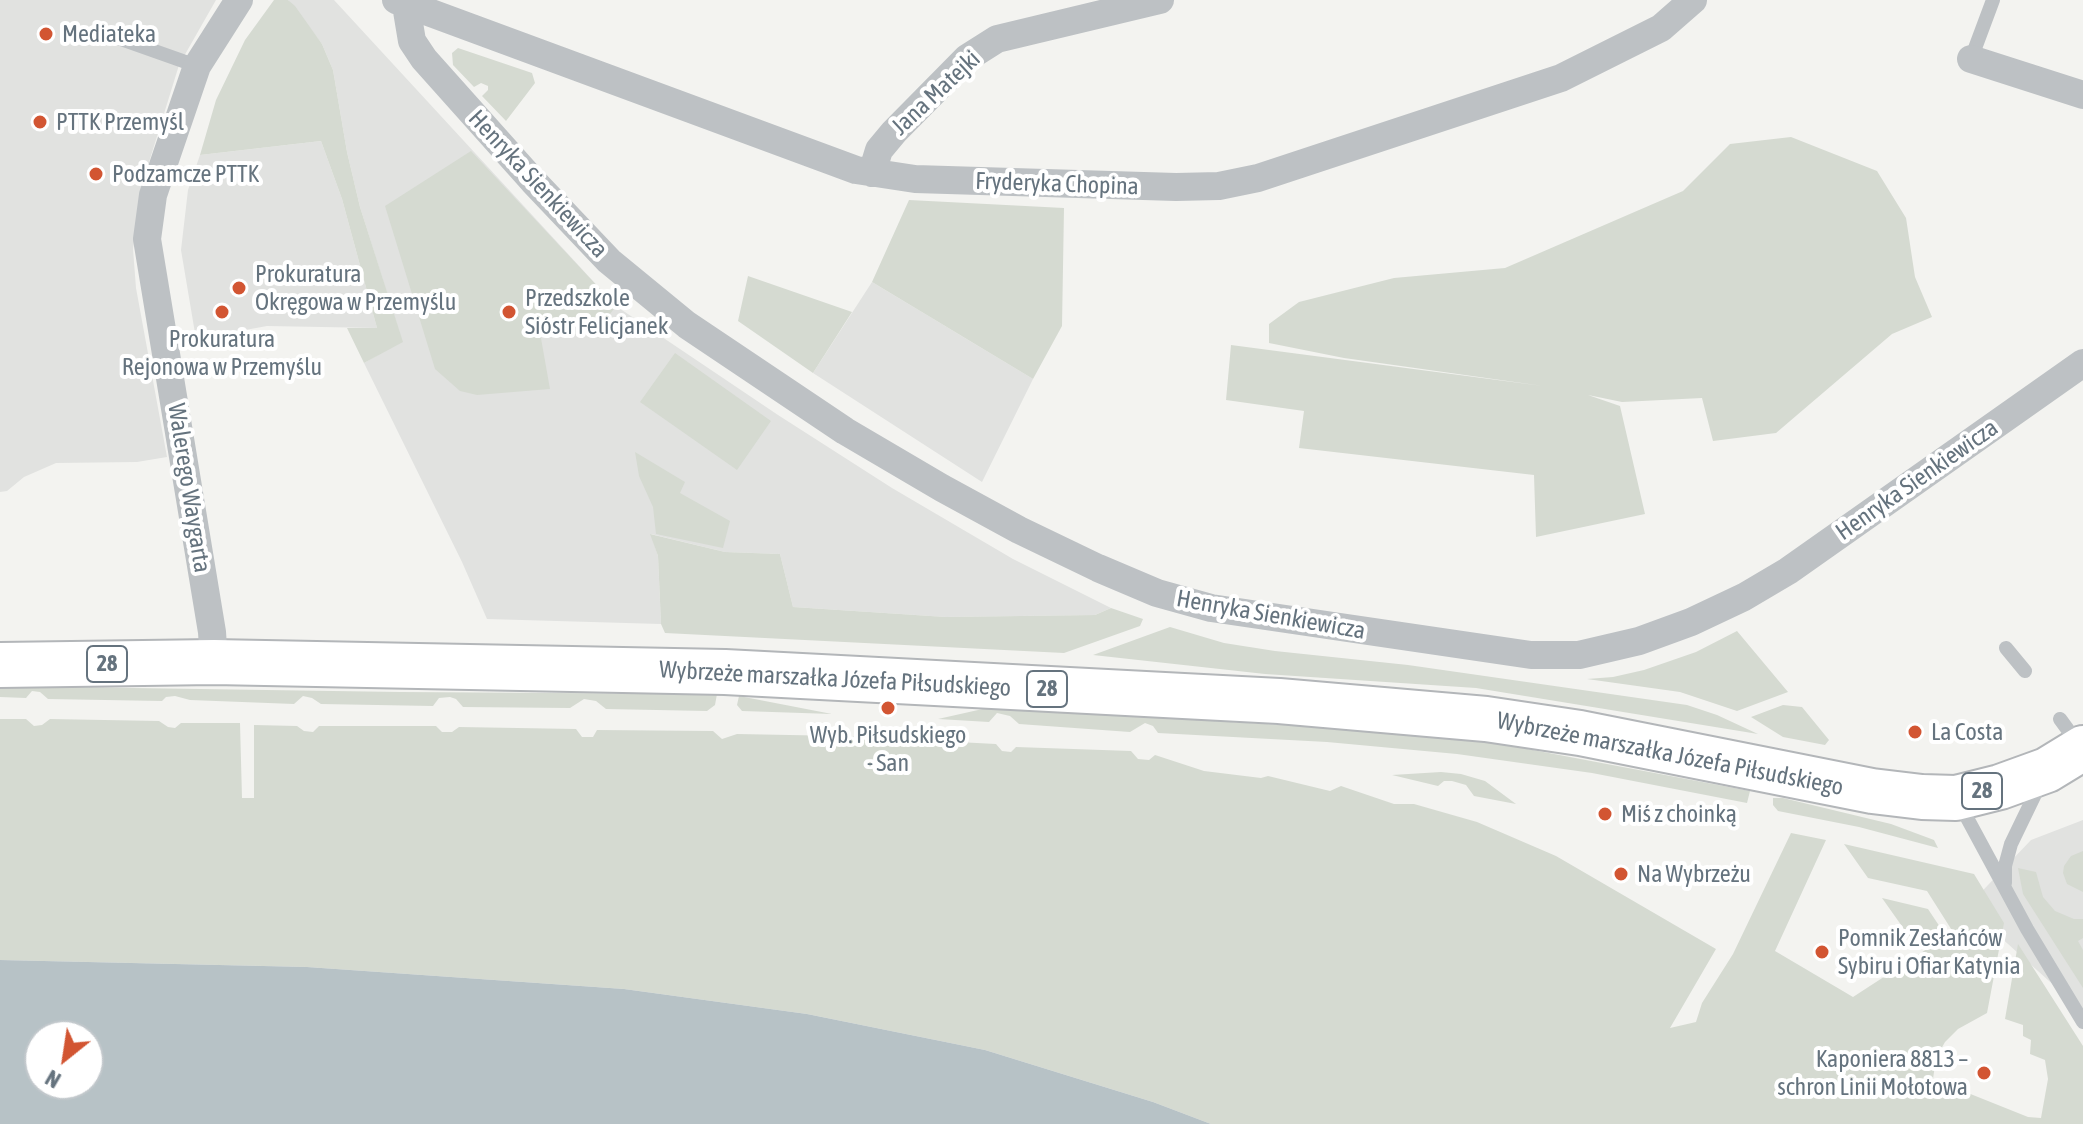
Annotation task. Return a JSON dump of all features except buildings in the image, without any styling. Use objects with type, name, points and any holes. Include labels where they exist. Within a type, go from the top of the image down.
[{"type":"main road","name":"Wybrzeże marszałka Józefa Piłsudskiego","points":[[0,665],[214,662],[725,672],[1279,701],[1501,721],[1580,733],[1872,791],[1956,798],[2000,787],[2068,746]]},
{"type":"street","name":"Walerego Waygarta","points":[[214,662],[210,616],[147,239],[153,195],[197,66],[239,0]]},
{"type":"street","name":"Jana Matejki","points":[[872,173],[879,150],[904,121],[967,58],[997,39],[1160,0]]},
{"type":"street","name":"Fryderyka Chopina","points":[[401,3],[828,162],[872,173],[915,179],[993,182],[1219,186],[1258,178],[1561,78],[1661,28],[1693,0]]},
{"type":"street","name":"Henryka Sienkiewicza","points":[[401,3],[412,41],[424,59],[609,261],[687,325],[845,431],[1019,530],[1157,593],[1211,608],[1531,655],[1579,655],[1639,641],[1691,622],[1744,597],[1788,571],[2083,363]]},
{"type":"street","points":[[1971,59],[2083,95]]},
{"type":"lane","points":[[1971,59],[1993,0]]},
{"type":"lane","points":[[115,37],[197,66]]},
{"type":"lane","points":[[2006,648],[2025,671]]},
{"type":"lane","points":[[2007,891],[2005,866],[2011,844],[2068,746]]},
{"type":"lane","points":[[1956,798],[2083,1022]]},
{"type":"shaded area","points":[[0,0],[216,0],[179,65],[142,185],[133,249],[136,288],[167,457],[137,462],[56,463],[0,492]]},
{"type":"shaded area","points":[[274,0],[288,0],[295,6],[322,44],[333,70],[360,207],[403,342],[364,363],[347,328],[377,328],[342,199],[321,141],[200,155],[216,100],[245,40]]},
{"type":"shaded area","name":"Przedszkole Sióstr Felicjanek","points":[[288,0],[334,0],[616,306],[892,488],[1013,559],[1111,608],[1095,615],[946,617],[793,607],[780,554],[725,552],[651,534],[658,556],[661,624],[487,619],[364,363],[402,341],[360,207],[333,70],[322,44]]},
{"type":"shaded area","points":[[458,48],[532,73],[535,83],[506,121],[482,96],[488,86],[481,83],[474,87],[453,65],[452,53]]},
{"type":"shaded area","points":[[1791,137],[1877,171],[1906,218],[1915,277],[1932,317],[1892,334],[1776,433],[1713,441],[1702,398],[1622,402],[1588,395],[1620,406],[1645,514],[1536,537],[1534,475],[1299,448],[1304,411],[1226,400],[1231,345],[1543,386],[1344,358],[1269,343],[1269,324],[1299,302],[1394,278],[1505,268],[1683,191],[1730,144]]},
{"type":"shaded area","points":[[321,141],[342,199],[377,328],[267,326],[196,339],[181,250],[188,190],[200,155]]},
{"type":"shaded area","points":[[471,151],[616,306],[607,318],[539,327],[550,389],[477,395],[460,391],[435,369],[385,206]]},
{"type":"shaded area","points":[[909,200],[1064,208],[1062,326],[1033,379],[872,282]]},
{"type":"shaded area","points":[[748,276],[852,312],[813,373],[738,321]]},
{"type":"shaded area","points":[[872,282],[1033,379],[982,482],[813,373]]},
{"type":"shaded area","points":[[675,353],[771,421],[737,470],[640,402]]},
{"type":"shaded area","points":[[635,452],[685,482],[680,493],[730,521],[723,548],[656,534],[653,507],[639,476]]},
{"type":"shaded area","points":[[650,534],[725,552],[780,554],[793,607],[946,617],[1095,615],[1111,608],[1143,619],[1140,626],[1064,653],[665,633],[661,624],[658,556]]},
{"type":"shaded area","points":[[1170,627],[1224,643],[1275,651],[1408,665],[1687,705],[1758,734],[1476,688],[1265,674],[1093,655]]},
{"type":"shaded area","points":[[1737,631],[1788,692],[1737,711],[1680,692],[1587,679],[1644,670],[1696,652]]},
{"type":"shaded area","points":[[0,686],[717,694],[715,705],[707,711],[606,709],[596,701],[584,699],[570,708],[463,707],[450,697],[439,698],[433,706],[321,704],[303,696],[294,704],[190,700],[175,696],[162,701],[48,699],[40,692],[32,691],[26,698],[0,697]]},
{"type":"shaded area","points":[[739,696],[832,714],[742,711],[737,705]]},
{"type":"shaded area","points":[[1783,705],[1802,707],[1829,740],[1825,745],[1783,737],[1751,717]]},
{"type":"shaded area","points":[[987,708],[1371,730],[1501,744],[1750,791],[1747,803],[1592,773],[1457,754],[1327,742],[1158,733],[1153,726],[1145,723],[1130,732],[1019,724],[1010,716],[997,713],[989,722],[938,719]]},
{"type":"shaded area","points":[[0,719],[26,719],[34,726],[50,719],[159,721],[175,728],[181,723],[240,723],[242,798],[254,798],[254,725],[297,726],[313,732],[319,726],[436,726],[442,732],[452,732],[459,727],[576,729],[582,737],[593,737],[597,730],[713,731],[722,739],[737,734],[842,736],[996,744],[1002,751],[1011,752],[1016,747],[1131,751],[1138,759],[1149,760],[1155,755],[1204,771],[1261,778],[1268,776],[1330,791],[1341,786],[1394,804],[1414,804],[1477,822],[1556,856],[1716,949],[1670,1028],[1696,1022],[1702,1003],[1733,954],[1791,833],[1826,840],[1775,951],[1853,997],[1953,932],[1927,891],[1868,878],[1844,844],[1974,874],[2004,923],[1987,1013],[1958,1029],[1945,1042],[1936,1058],[1933,1079],[2028,1117],[2041,1118],[2048,1079],[2045,1060],[2030,1054],[2031,1040],[2023,1036],[2023,1025],[2005,1019],[2018,944],[2083,1046],[2083,1124],[1211,1124],[1153,1102],[985,1050],[807,1014],[624,989],[307,967],[0,960]]},
{"type":"shaded area","points":[[1441,772],[1485,781],[1516,804],[1474,796],[1466,785],[1452,781],[1444,781],[1438,786],[1392,775]]},
{"type":"shaded area","points":[[1773,798],[1891,824],[1934,840],[1938,848],[1859,827],[1778,811],[1773,805]]},
{"type":"shaded area","points":[[2083,820],[2083,1026],[2059,990],[1967,907],[2031,840]]},
{"type":"shaded area","points":[[2083,851],[2083,892],[2067,884],[2063,873],[2071,856]]},
{"type":"shaded area","points":[[2018,868],[2036,872],[2043,897],[2055,911],[2074,919],[2083,919],[2083,938],[2078,941],[2083,950],[2083,988],[2023,894]]},
{"type":"shaded area","points":[[1882,898],[1928,909],[1942,930],[1916,946]]},
{"type":"shaded area","points":[[0,960],[307,967],[624,989],[807,1014],[985,1050],[1153,1102],[1211,1124],[0,1124]]},
{"type":"place","name":"Mediateka","points":[[46,34]]},
{"type":"place","name":"PTTK Przemyśl","points":[[40,122]]},
{"type":"place","name":"Podzamcze PTTK","points":[[96,174]]},
{"type":"place","name":"Prokuratura Okręgowa w Przemyślu","points":[[239,288]]},
{"type":"place","name":"Prokuratura Rejonowa w Przemyślu","points":[[222,312]]},
{"type":"place","name":"Przedszkole Sióstr Felicjanek","points":[[509,312]]},
{"type":"place","name":"Wyb. Piłsudskiego - San","points":[[888,708]]},
{"type":"place","name":"La Costa","points":[[1915,732]]},
{"type":"place","name":"Miś z choinką","points":[[1605,814]]},
{"type":"place","name":"Na Wybrzeżu","points":[[1621,874]]},
{"type":"place","name":"Pomnik Zesłańców Sybiru i Ofiar Katynia","points":[[1822,952]]},
{"type":"place","name":"Kaponiera 8813 – schron Linii Mołotowa","points":[[1984,1073]]}]
